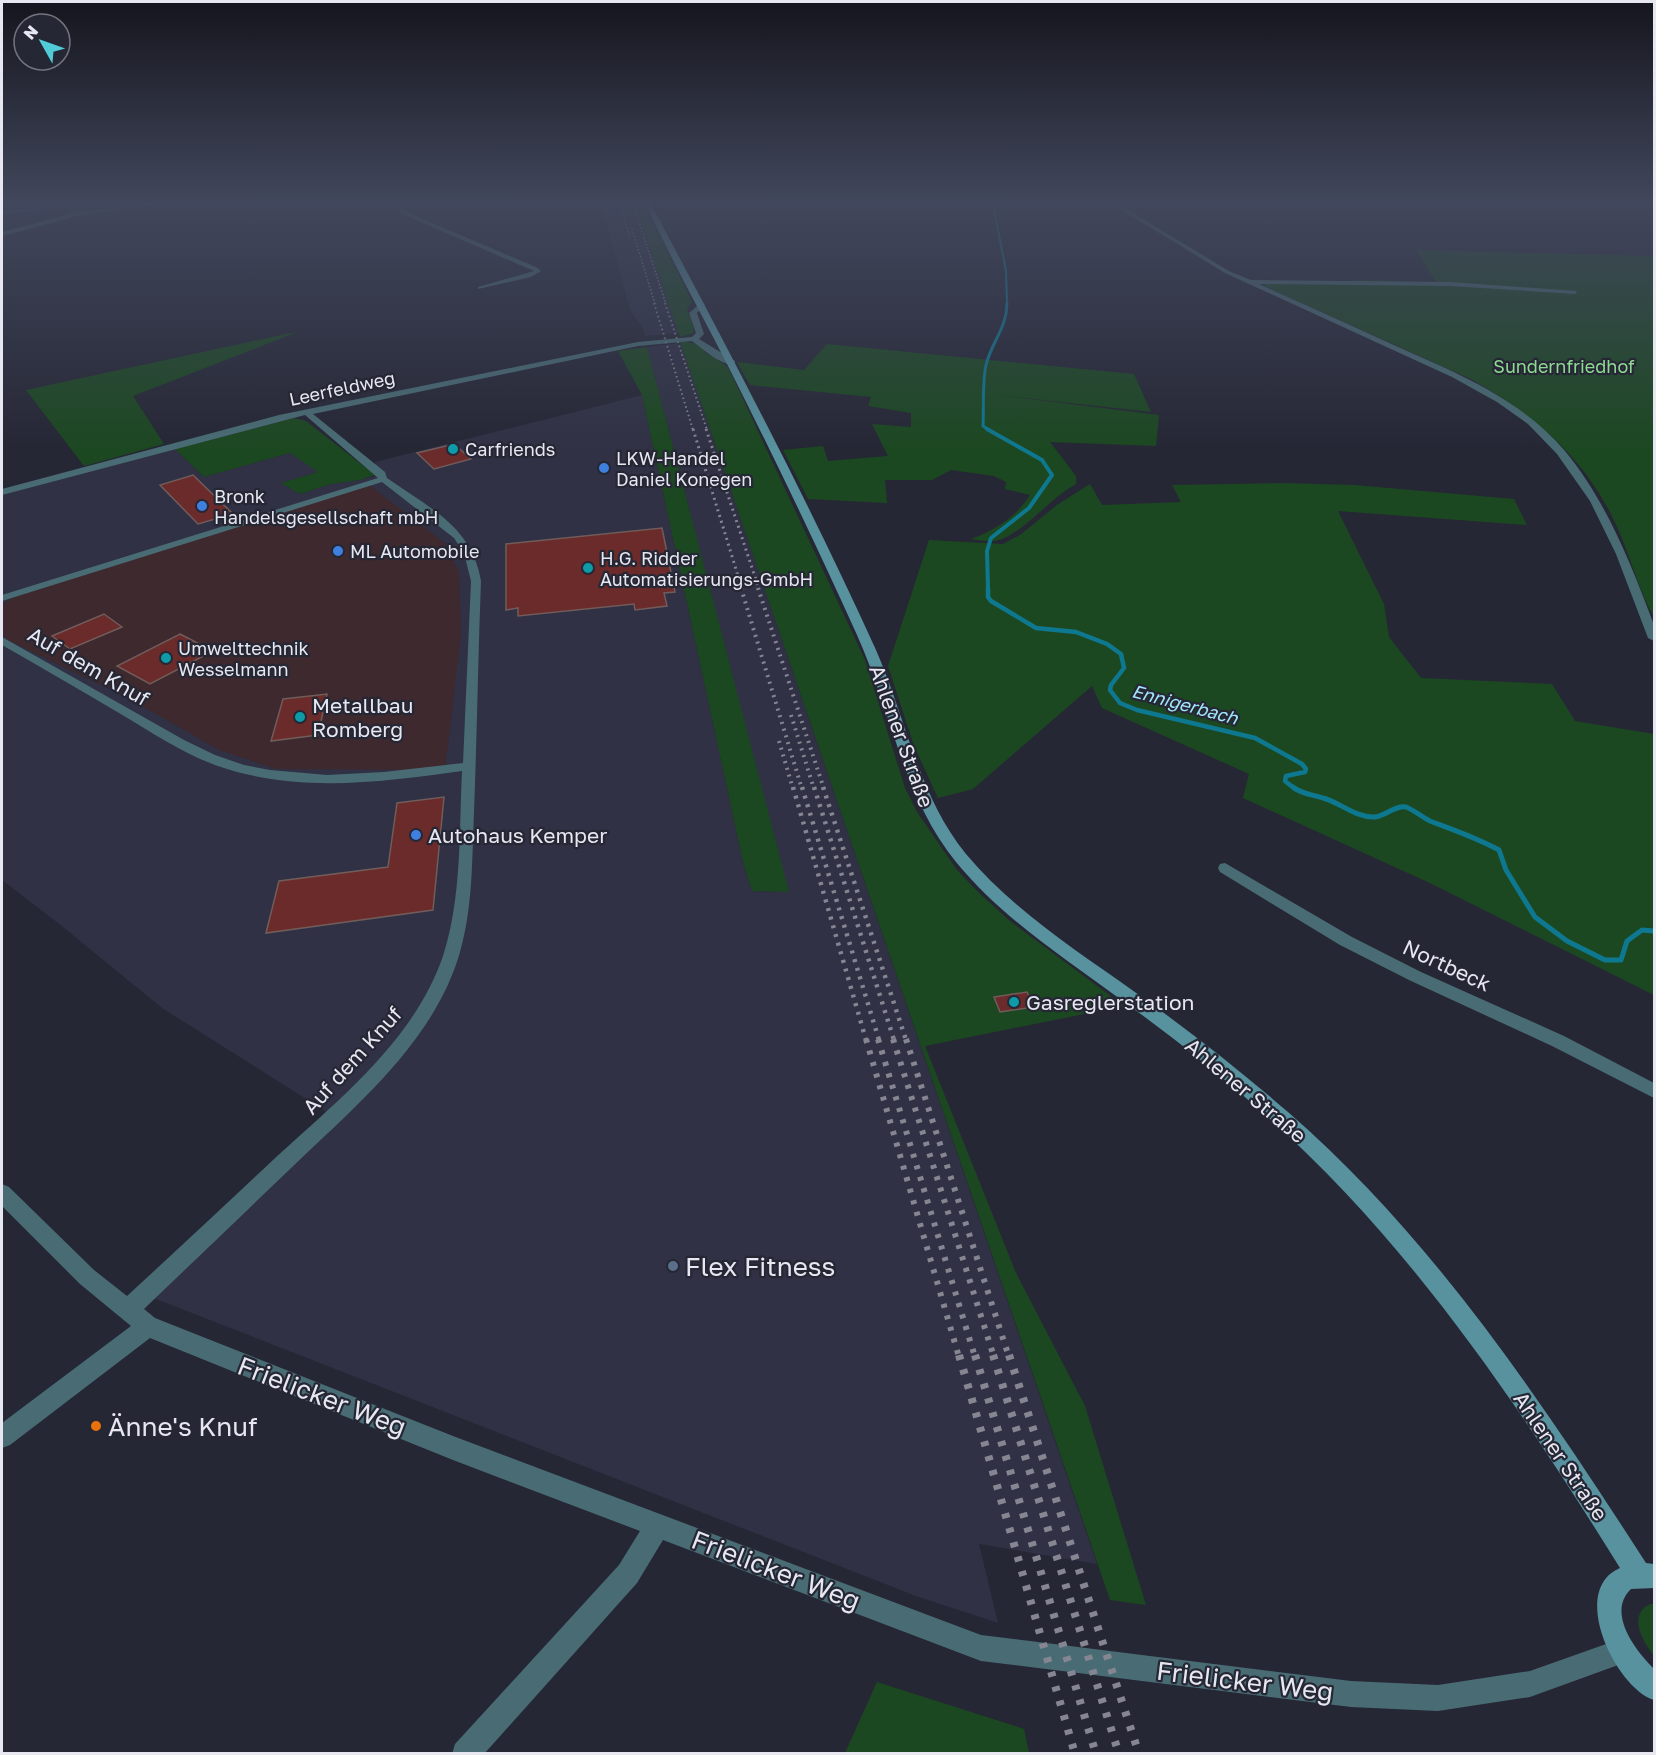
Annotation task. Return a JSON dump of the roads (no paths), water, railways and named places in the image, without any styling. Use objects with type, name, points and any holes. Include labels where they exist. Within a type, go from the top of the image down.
[{"type":"main road","name":"Ahlener Straße","points":[[692,286],[811,522],[874,661],[919,790],[935,823],[958,855],[1018,914],[1236,1079],[1306,1139],[1362,1194],[1466,1318],[1609,1527],[1646,1575]]},
{"type":"main road","points":[[1646,1575],[1625,1578],[1615,1586],[1610,1599],[1610,1615],[1614,1632],[1623,1651],[1636,1670],[1654,1687]]},
{"type":"street","points":[[480,288],[488,286]]},
{"type":"street","points":[[1258,286],[1455,375],[1492,394],[1533,423],[1570,464],[1598,506],[1619,549],[1654,638]]},
{"type":"street","points":[[1480,286],[1575,292]]},
{"type":"street","points":[[702,304],[693,313],[700,333],[694,339],[732,363]]},
{"type":"street","name":"Leerfeldweg","points":[[2,492],[306,412],[638,344],[694,339]]},
{"type":"street","name":"Auf dem Knuf","points":[[127,1311],[334,1114],[414,1027],[445,971],[459,917],[469,766],[476,581],[474,562],[464,544],[450,530],[383,479],[382,474],[306,412]]},
{"type":"street","points":[[2,598],[383,479]]},
{"type":"street","name":"Auf dem Knuf","points":[[2,639],[190,750],[239,769],[277,775],[331,779],[417,773],[469,766]]},
{"type":"street","name":"Nortbeck","points":[[1226,868],[1346,941],[1558,1041],[1654,1091]]},
{"type":"street","name":"Frielicker Weg","points":[[2,1193],[87,1277],[148,1326],[453,1448],[981,1648],[1351,1694],[1438,1698],[1530,1684],[1623,1651]]},
{"type":"street","points":[[2,1437],[148,1326]]},
{"type":"street","points":[[465,1754],[628,1574],[658,1525]]},
{"type":"waterway","name":"Ennigerbach","points":[[1006,286],[1007,303]]},
{"type":"waterway","name":"Ennigerbach","points":[[989,430],[983,426],[985,372],[989,356],[1005,320],[1007,303]]},
{"type":"waterway","name":"Ennigerbach","points":[[987,429],[1042,460],[1052,475],[1029,508],[991,538],[987,551],[988,589]]},
{"type":"waterway","name":"Ennigerbach","points":[[988,589],[988,597],[991,601],[1036,628],[1076,632],[1107,644],[1121,654],[1124,668],[1111,685],[1110,690],[1120,703],[1137,710],[1255,738],[1302,764],[1306,769],[1305,772],[1286,776],[1285,781],[1295,789]]},
{"type":"waterway","name":"Ennigerbach","points":[[1293,787],[1300,792],[1330,800],[1368,817],[1379,816],[1406,807],[1430,821],[1499,850],[1506,870],[1535,917],[1567,941],[1605,960],[1621,960],[1627,941],[1642,930],[1654,931]]},
{"type":"railway","points":[[649,286],[655,304]]},
{"type":"railway","points":[[660,286],[666,304]]},
{"type":"railway","points":[[654,303],[693,430]]},
{"type":"railway","points":[[665,303],[707,430]]},
{"type":"railway","points":[[693,429],[742,589]]},
{"type":"railway","points":[[706,429],[759,589]]},
{"type":"railway","points":[[741,588],[802,789]]},
{"type":"railway","points":[[758,588],[824,789]]},
{"type":"railway","points":[[791,715],[814,789]]},
{"type":"railway","points":[[779,741],[793,789]]},
{"type":"railway","points":[[793,787],[866,1040]]},
{"type":"railway","points":[[802,787],[879,1040]]},
{"type":"railway","points":[[814,787],[894,1040]]},
{"type":"railway","points":[[823,787],[906,1040]]},
{"type":"railway","points":[[866,1039],[959,1357]]},
{"type":"railway","points":[[878,1039],[975,1357]]},
{"type":"railway","points":[[893,1039],[994,1357]]},
{"type":"railway","points":[[906,1039],[1009,1357]]},
{"type":"railway","points":[[959,1355],[1075,1754]]},
{"type":"railway","points":[[975,1355],[1096,1754]]},
{"type":"railway","points":[[993,1355],[1119,1754]]},
{"type":"railway","points":[[1009,1355],[1139,1754]]},
{"type":"place","name":"Carfriends","points":[[453,449]]},
{"type":"place","name":"LKW-Handel Daniel Konegen","points":[[604,468]]},
{"type":"place","name":"Bronk Handelsgesellschaft mbH","points":[[202,506]]},
{"type":"place","name":"ML Automobile","points":[[338,551]]},
{"type":"place","name":"H.G. Ridder Automatisierungs-GmbH","points":[[588,568]]},
{"type":"place","name":"Umwelttechnik Wesselmann","points":[[166,658]]},
{"type":"place","name":"Metallbau Romberg","points":[[300,717]]},
{"type":"place","name":"Autohaus Kemper","points":[[416,835]]},
{"type":"place","name":"Gasreglerstation","points":[[1014,1002]]},
{"type":"place","name":"Flex Fitness","points":[[673,1266]]},
{"type":"place","name":"Änne's Knuf","points":[[96,1426]]},
{"type":"park label","name":"Sundernfriedhof","points":[[1564,366]]}]
